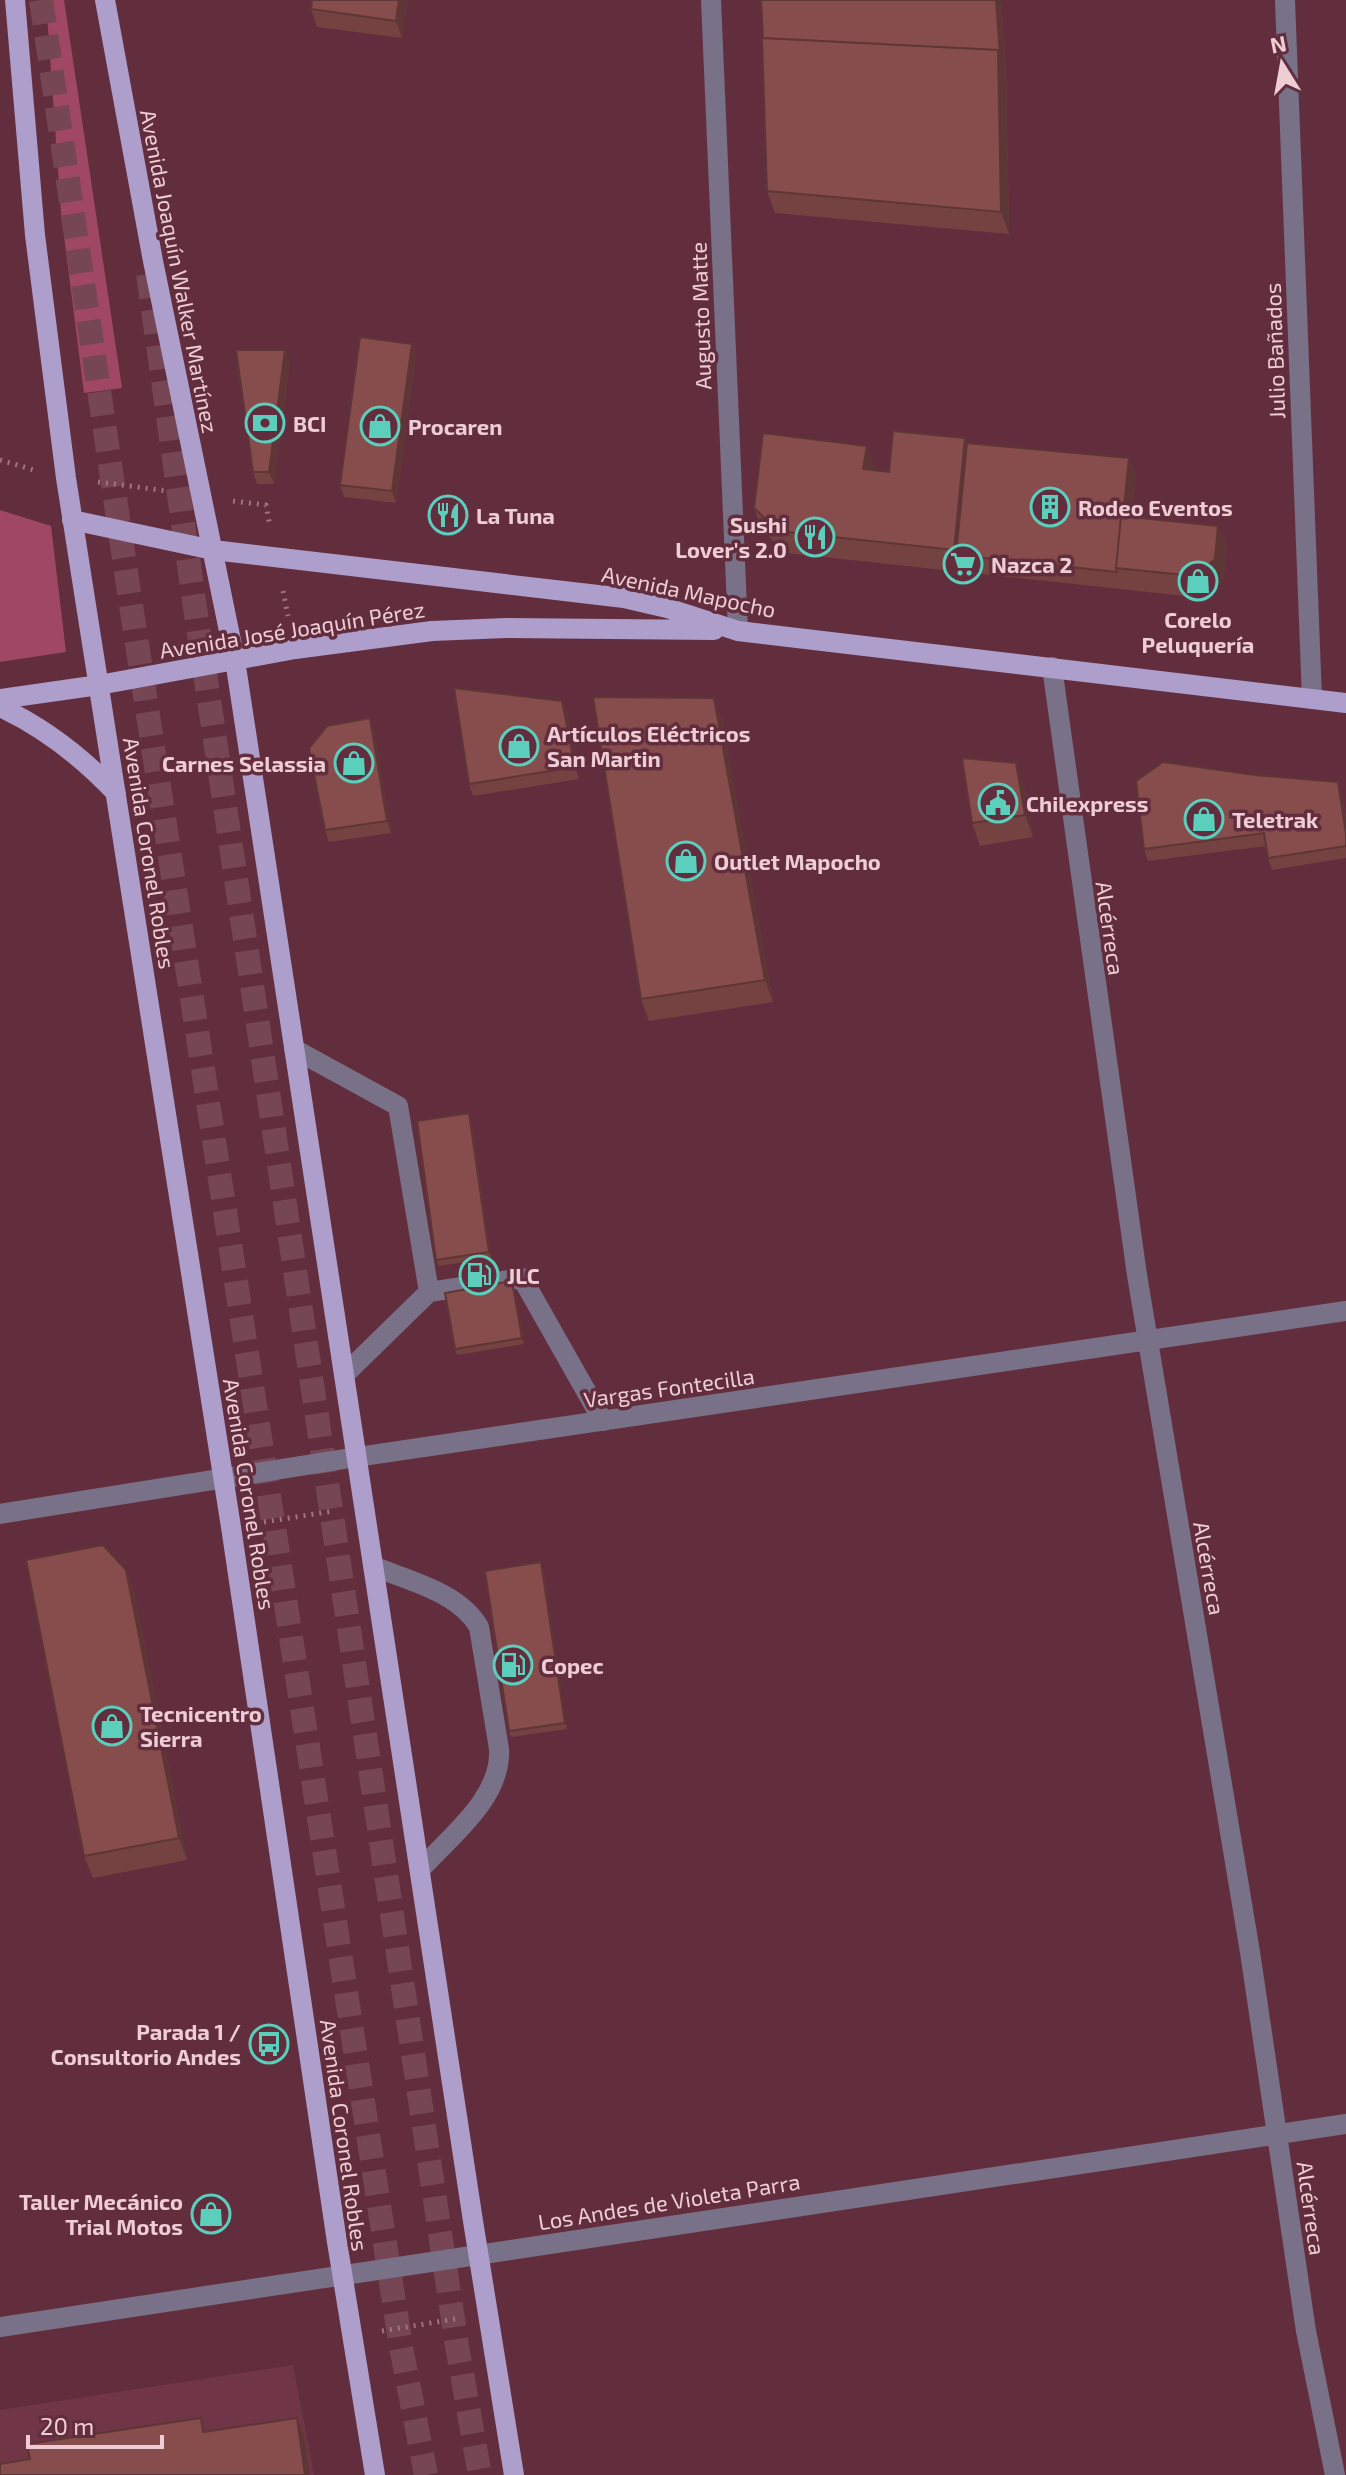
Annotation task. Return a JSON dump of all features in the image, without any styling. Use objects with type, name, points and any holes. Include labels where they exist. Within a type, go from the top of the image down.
[{"type":"main road","points":[[15,0],[35,235],[72,520]]},
{"type":"main road","name":"Avenida Joaquín Walker Martínez","points":[[105,0],[124,115],[213,550]]},
{"type":"main road","name":"Avenida Mapocho","points":[[72,520],[213,550],[624,598],[738,631],[1346,703]]},
{"type":"main road","name":"Avenida Coronel Robles","points":[[72,520],[231,1527],[342,2275],[375,2475]]},
{"type":"main road","points":[[213,550],[235,660],[514,2475]]},
{"type":"main road","name":"Avenida José Joaquín Pérez","points":[[0,699],[99,685],[295,649],[432,631],[566,628],[738,631]]},
{"type":"main road","points":[[0,707],[57,740],[89,765],[116,793]]},
{"type":"street","name":"Augusto Matte","points":[[711,0],[738,631]]},
{"type":"street","name":"Julio Bañados","points":[[1285,0],[1312,699]]},
{"type":"street","name":"Alcérreca","points":[[1052,667],[1092,969],[1148,1341],[1250,1952],[1306,2331],[1335,2475]]},
{"type":"street","points":[[294,1049],[398,1106],[429,1292]]},
{"type":"street","points":[[344,1375],[429,1292],[522,1278],[603,1421]]},
{"type":"street","name":"Vargas Fontecilla","points":[[0,1514],[357,1457],[1346,1311]]},
{"type":"street","points":[[373,1566],[450,1599],[472,1615],[479,1627],[499,1749],[497,1777],[487,1796],[420,1870]]},
{"type":"street","name":"Los Andes de Violeta Parra","points":[[0,2327],[1346,2124]]},
{"type":"path","points":[[66,478],[266,505],[295,649]]},
{"type":"path","points":[[231,1527],[364,1507]]},
{"type":"path","points":[[352,2336],[487,2313]]},
{"type":"shaded area","points":[[46,0],[64,0],[122,388],[84,393],[61,212]]},
{"type":"shaded area","points":[[0,510],[51,526],[66,652],[0,662]]},
{"type":"shaded area","points":[[293,2365],[314,2475],[0,2475],[0,2410]]},
{"type":"building","points":[[312,0],[399,0],[396,21],[311,9]]},
{"type":"building","points":[[761,0],[996,0],[1000,55],[998,50],[763,38]]},
{"type":"building","points":[[762,38],[998,50],[1001,212],[767,191]]},
{"type":"building","name":"Procaren","points":[[360,337],[412,344],[392,491],[340,485]]},
{"type":"building","name":"BCI","points":[[236,350],[285,350],[269,472],[253,472]]},
{"type":"building","points":[[893,431],[965,438],[954,550],[778,531],[754,508],[763,433],[867,446],[863,469],[889,472]]},
{"type":"building","name":"Rodeo Eventos","points":[[967,443],[1129,458],[1117,572],[956,555]]},
{"type":"building","points":[[1121,516],[1218,526],[1215,559],[1195,576],[1116,568]]},
{"type":"building","name":"Artículos Eléctricos San Martin","points":[[454,688],[562,701],[575,767],[469,784]]},
{"type":"building","name":"Outlet Mapocho","points":[[593,697],[714,698],[765,980],[641,999]]},
{"type":"building","points":[[370,718],[387,821],[325,830],[309,748],[327,726]]},
{"type":"building","points":[[962,758],[1016,763],[1025,815],[972,823]]},
{"type":"building","points":[[1163,762],[1255,775],[1338,782],[1346,846],[1268,858],[1264,833],[1144,849],[1136,781]]},
{"type":"building","points":[[469,1113],[489,1252],[436,1260],[417,1121]]},
{"type":"building","points":[[512,1281],[522,1338],[455,1349],[445,1293]]},
{"type":"building","name":"Tecnicentro Sierra","points":[[103,1545],[126,1570],[179,1838],[84,1856],[26,1560]]},
{"type":"building","points":[[541,1562],[565,1723],[509,1731],[485,1571]]},
{"type":"building","points":[[201,2418],[203,2432],[297,2418],[305,2475],[0,2475],[0,2464],[30,2459],[27,2444]]},
{"type":"tunnel","points":[[41,0],[130,599],[401,2347],[426,2475]]},
{"type":"tunnel","points":[[148,274],[193,594],[457,2346],[480,2475]]},
{"type":"place","name":"BCI","points":[[265,423]]},
{"type":"place","name":"Procaren","points":[[380,426]]},
{"type":"place","name":"Rodeo Eventos","points":[[1050,507]]},
{"type":"place","name":"La Tuna","points":[[448,515]]},
{"type":"place","name":"Sushi Lover's 2.0","points":[[815,537]]},
{"type":"place","name":"Nazca 2","points":[[963,564]]},
{"type":"place","name":"Corelo Peluquería","points":[[1198,581]]},
{"type":"place","name":"Artículos Eléctricos San Martin","points":[[519,746]]},
{"type":"place","name":"Carnes Selassia","points":[[354,763]]},
{"type":"place","name":"Chilexpress","points":[[998,803]]},
{"type":"place","name":"Teletrak","points":[[1204,819]]},
{"type":"place","name":"Outlet Mapocho","points":[[686,861]]},
{"type":"place","name":"JLC","points":[[479,1275]]},
{"type":"place","name":"Copec","points":[[513,1665]]},
{"type":"place","name":"Tecnicentro Sierra","points":[[112,1726]]},
{"type":"place","name":"Parada 1 / Consultorio Andes","points":[[269,2044]]},
{"type":"place","name":"Taller Mecánico Trial Motos","points":[[211,2214]]}]
